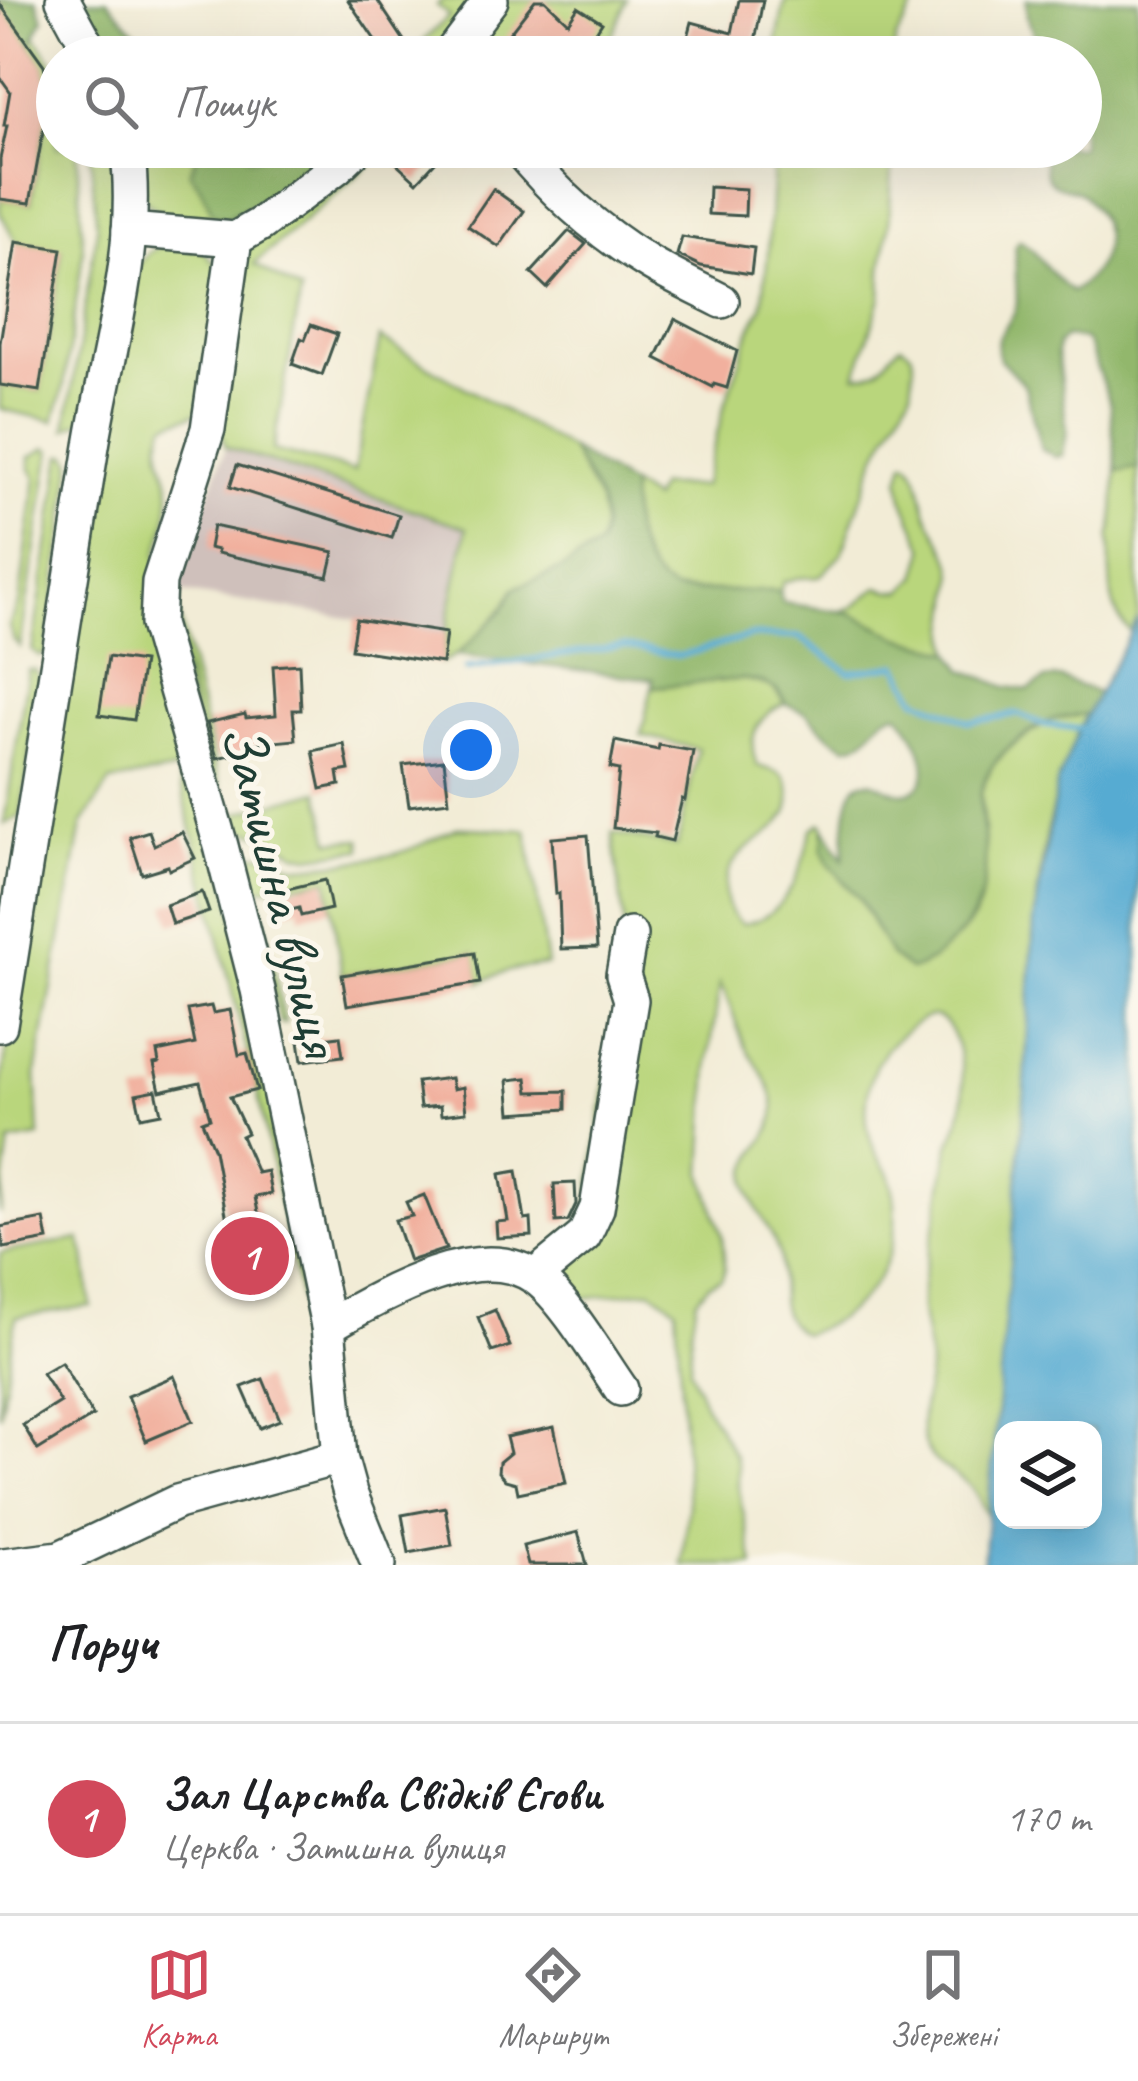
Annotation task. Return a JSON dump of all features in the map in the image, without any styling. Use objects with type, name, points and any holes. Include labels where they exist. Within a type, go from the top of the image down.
[{"type":"street","points":[[63,0],[83,36]]},
{"type":"street","points":[[464,36],[491,0]]},
{"type":"street","points":[[0,1025],[120,296],[129,168]]},
{"type":"street","points":[[128,230],[235,239],[336,168]]},
{"type":"street","points":[[534,168],[581,213],[644,260],[722,301]]},
{"type":"street","name":"Затишна вулиця","points":[[235,239],[208,429],[159,582],[157,624],[258,990],[328,1326],[340,1457],[379,1565]]},
{"type":"street","points":[[535,1276],[584,1236],[597,1208],[631,1000],[623,976],[629,934]]},
{"type":"street","points":[[328,1326],[386,1293],[463,1267],[485,1262],[507,1265],[535,1276],[553,1294],[621,1389]]},
{"type":"street","points":[[3,1565],[91,1556],[136,1520],[194,1496],[340,1457]]},
{"type":"shaded area","points":[[226,447],[468,528],[446,633],[173,591]]},
{"type":"green space","points":[[0,0],[12,0],[36,37],[36,54]]},
{"type":"green space","points":[[0,0],[37,0],[43,19],[29,48],[0,7]]},
{"type":"green space","points":[[80,0],[107,0],[140,36],[106,36]]},
{"type":"green space","points":[[443,0],[480,0],[452,36],[428,36],[449,16],[437,5]]},
{"type":"green space","points":[[499,0],[627,0],[612,36],[472,36]]},
{"type":"green space","points":[[785,0],[918,0],[897,36],[778,36]]},
{"type":"green space","points":[[1026,0],[1138,0],[1138,468],[1117,471],[1110,403],[1083,339],[1065,337],[1058,344],[1067,431],[1063,455],[1056,457],[1041,449],[1025,386],[997,351],[998,339],[1017,303],[1015,246],[1019,240],[1072,292],[1092,274],[1105,243],[1094,208],[1081,193],[1054,184],[1045,169],[1102,168],[1102,36],[1035,36]]},
{"type":"green space","points":[[37,168],[78,168],[83,252],[64,386],[54,421],[0,409],[0,385],[40,391],[62,250],[16,242],[0,212],[0,199],[31,203]]},
{"type":"green space","points":[[92,168],[116,168],[118,203],[90,400],[83,421],[66,429],[97,229]]},
{"type":"green space","points":[[139,168],[230,168],[243,187],[290,168],[315,168],[251,214],[223,226],[180,222],[144,200]]},
{"type":"green space","points":[[192,168],[311,168],[225,219],[212,213],[190,173]]},
{"type":"green space","points":[[342,168],[366,168],[254,264],[301,292],[273,450],[354,471],[380,338],[570,449],[605,516],[599,546],[560,570],[515,588],[484,631],[442,663],[467,528],[226,447],[214,415],[241,252]]},
{"type":"green space","points":[[773,168],[892,168],[881,298],[856,375],[878,369],[901,345],[911,352],[914,362],[911,392],[877,454],[841,555],[819,577],[783,582],[780,591],[674,591],[652,573],[638,546],[631,486],[653,500],[659,486],[703,486],[724,408],[762,307]]},
{"type":"green space","points":[[164,244],[203,250],[221,271],[198,413],[166,424],[162,433],[170,494],[157,554],[303,1235],[319,1375],[257,1090],[177,770],[110,782],[82,825],[36,1073],[39,1137],[10,1142],[0,1214],[0,1091],[98,469],[138,265]]},
{"type":"green space","points":[[570,449],[631,486],[632,515],[644,561],[675,591],[780,591],[783,603],[851,613],[899,637],[952,652],[964,670],[1006,687],[1028,690],[1046,679],[1059,678],[1098,693],[1087,714],[1040,725],[1008,748],[991,768],[981,797],[985,869],[981,897],[969,922],[944,950],[910,970],[891,956],[860,899],[829,864],[823,850],[824,826],[843,859],[847,809],[856,786],[869,781],[902,793],[919,786],[924,777],[922,754],[898,713],[883,719],[863,740],[846,746],[762,682],[743,679],[652,687],[653,679],[457,655],[502,611],[515,588],[560,570],[599,546],[601,507]]},
{"type":"green space","points":[[51,450],[20,647],[9,626],[19,603],[36,478],[30,457]]},
{"type":"green space","points":[[62,455],[73,462],[46,654],[39,656],[32,651]]},
{"type":"green space","points":[[905,462],[918,476],[928,516],[953,569],[952,652],[899,637],[841,611],[878,587],[903,591],[917,577],[925,549],[903,498],[900,479]]},
{"type":"green space","points":[[1138,468],[1138,619],[1132,632],[1113,602],[1110,537],[1117,471]]},
{"type":"green space","points":[[173,591],[227,816],[319,791],[331,841],[361,839],[362,849],[298,854],[270,836],[222,826],[166,592]]},
{"type":"green space","points":[[28,670],[35,670],[41,680],[21,816],[4,824]]},
{"type":"green space","points":[[743,679],[771,686],[786,704],[762,720],[753,745],[757,765],[786,780],[790,805],[780,823],[732,865],[725,892],[735,917],[742,924],[758,920],[782,901],[812,829],[821,823],[823,850],[860,899],[877,932],[921,967],[957,938],[974,918],[981,900],[985,844],[981,792],[992,766],[1051,720],[1087,714],[1067,759],[1042,859],[988,1518],[970,1486],[932,1457],[922,1434],[929,1370],[921,1307],[923,1280],[963,1099],[958,1048],[944,1022],[934,1017],[921,1020],[896,1039],[876,1065],[869,1086],[871,1142],[890,1177],[895,1203],[895,1229],[880,1275],[849,1311],[803,1334],[783,1310],[778,1249],[747,1181],[751,1162],[772,1126],[774,1103],[720,984],[709,1058],[703,1174],[722,1235],[725,1269],[722,1278],[709,1284],[696,1300],[690,1369],[735,1456],[754,1565],[682,1565],[688,1506],[676,1308],[652,1290],[567,1300],[553,1280],[582,1247],[626,943],[613,833],[677,846],[698,749],[641,735],[652,687]]},
{"type":"green space","points":[[457,828],[527,830],[547,965],[504,972],[480,983],[474,953],[342,975],[328,880],[258,889],[285,1023],[280,1023],[241,859],[256,854],[303,866],[369,859],[405,851]]},
{"type":"green space","points":[[80,1239],[91,1306],[16,1317],[0,1416],[0,1253]]},
{"type":"water","points":[[1138,619],[1138,1565],[983,1565],[994,1442],[994,1529],[1102,1529],[1102,1421],[996,1421],[1023,1119],[1034,921],[1057,784],[1079,729]]},
{"type":"building","points":[[348,0],[377,0],[401,36],[372,36]]},
{"type":"building","points":[[535,0],[545,0],[568,22],[578,7],[602,22],[593,36],[507,36]]},
{"type":"building","points":[[739,0],[763,0],[756,36],[688,36],[692,22],[732,33]]},
{"type":"building","points":[[0,4],[36,54],[36,168],[30,203],[0,199],[0,159],[10,91],[0,77]]},
{"type":"building","points":[[402,168],[430,168],[417,182]]},
{"type":"building","points":[[709,187],[746,189],[745,216],[708,214]]},
{"type":"building","points":[[493,189],[524,211],[499,247],[468,226]]},
{"type":"building","points":[[569,231],[586,244],[547,288],[531,273]]},
{"type":"building","points":[[682,237],[754,248],[751,274],[701,266],[677,255]]},
{"type":"building","points":[[16,242],[62,249],[40,391],[0,385],[0,343]]},
{"type":"building","points":[[675,319],[737,351],[727,388],[713,387],[656,358]]},
{"type":"building","points":[[311,325],[337,334],[322,375],[292,364]]},
{"type":"building","points":[[237,465],[399,515],[392,538],[230,487]]},
{"type":"building","points":[[213,526],[334,552],[328,577],[217,553],[209,548]]},
{"type":"building","points":[[356,619],[446,633],[442,663],[351,649]]},
{"type":"building","points":[[108,657],[143,662],[134,720],[99,715]]},
{"type":"building","points":[[299,664],[301,710],[293,710],[296,740],[252,744],[253,750],[217,758],[207,723],[245,714],[246,718],[276,715],[273,666]]},
{"type":"building","points":[[615,741],[693,751],[672,841],[655,837],[656,833],[613,828],[619,770],[610,768]]},
{"type":"building","points":[[344,744],[349,770],[338,772],[340,785],[321,789],[313,751]]},
{"type":"building","points":[[444,760],[449,801],[409,806],[403,765]]},
{"type":"building","points":[[149,831],[154,845],[182,832],[195,858],[169,870],[168,866],[142,874],[130,837]]},
{"type":"building","points":[[588,835],[597,948],[561,949],[552,838]]},
{"type":"building","points":[[325,880],[331,909],[301,916],[299,908],[283,912],[279,891]]},
{"type":"building","points":[[202,892],[209,912],[172,924],[166,905]]},
{"type":"building","points":[[475,953],[480,983],[347,1005],[342,975]]},
{"type":"building","points":[[211,1006],[213,1013],[230,1010],[239,1055],[247,1053],[257,1090],[230,1097],[247,1133],[241,1136],[257,1173],[267,1171],[271,1194],[255,1197],[273,1290],[240,1290],[214,1150],[202,1121],[210,1118],[200,1082],[160,1091],[154,1064],[159,1063],[157,1052],[195,1044],[188,1010]]},
{"type":"building","points":[[340,1036],[343,1056],[302,1061],[299,1041]]},
{"type":"building","points":[[451,1078],[453,1089],[463,1087],[466,1112],[441,1115],[440,1106],[420,1108],[417,1082]]},
{"type":"building","points":[[527,1078],[529,1092],[566,1091],[566,1109],[511,1113],[508,1080]]},
{"type":"building","points":[[156,1090],[161,1113],[141,1117],[136,1094]]},
{"type":"building","points":[[517,1171],[532,1236],[497,1238],[496,1222],[508,1221],[500,1174]]},
{"type":"building","points":[[575,1183],[576,1204],[568,1221],[556,1222],[554,1184]]},
{"type":"building","points":[[424,1195],[446,1249],[409,1261],[395,1220],[412,1216],[406,1202]]},
{"type":"building","points":[[44,1219],[48,1240],[4,1248],[0,1227]]},
{"type":"building","points":[[495,1310],[510,1346],[492,1352],[478,1317]]},
{"type":"building","points":[[61,1362],[93,1416],[38,1450],[23,1425],[60,1402],[42,1373]]},
{"type":"building","points":[[174,1376],[193,1421],[146,1441],[127,1396]]},
{"type":"building","points":[[263,1379],[280,1420],[260,1428],[242,1387]]},
{"type":"building","points":[[554,1427],[566,1483],[518,1493],[516,1483],[498,1472],[499,1462],[510,1453],[506,1437]]},
{"type":"building","points":[[445,1507],[452,1545],[409,1553],[402,1515]]},
{"type":"building","points":[[578,1532],[587,1565],[528,1565],[523,1546]]},
{"type":"waterway","points":[[466,669],[624,646],[679,656],[752,636],[799,637],[849,672],[898,665],[916,698],[970,722],[1017,714],[1045,725],[1084,729]]},
{"type":"place","name":"Зал Царства Свідків Єгови","points":[[250,1256]]}]
